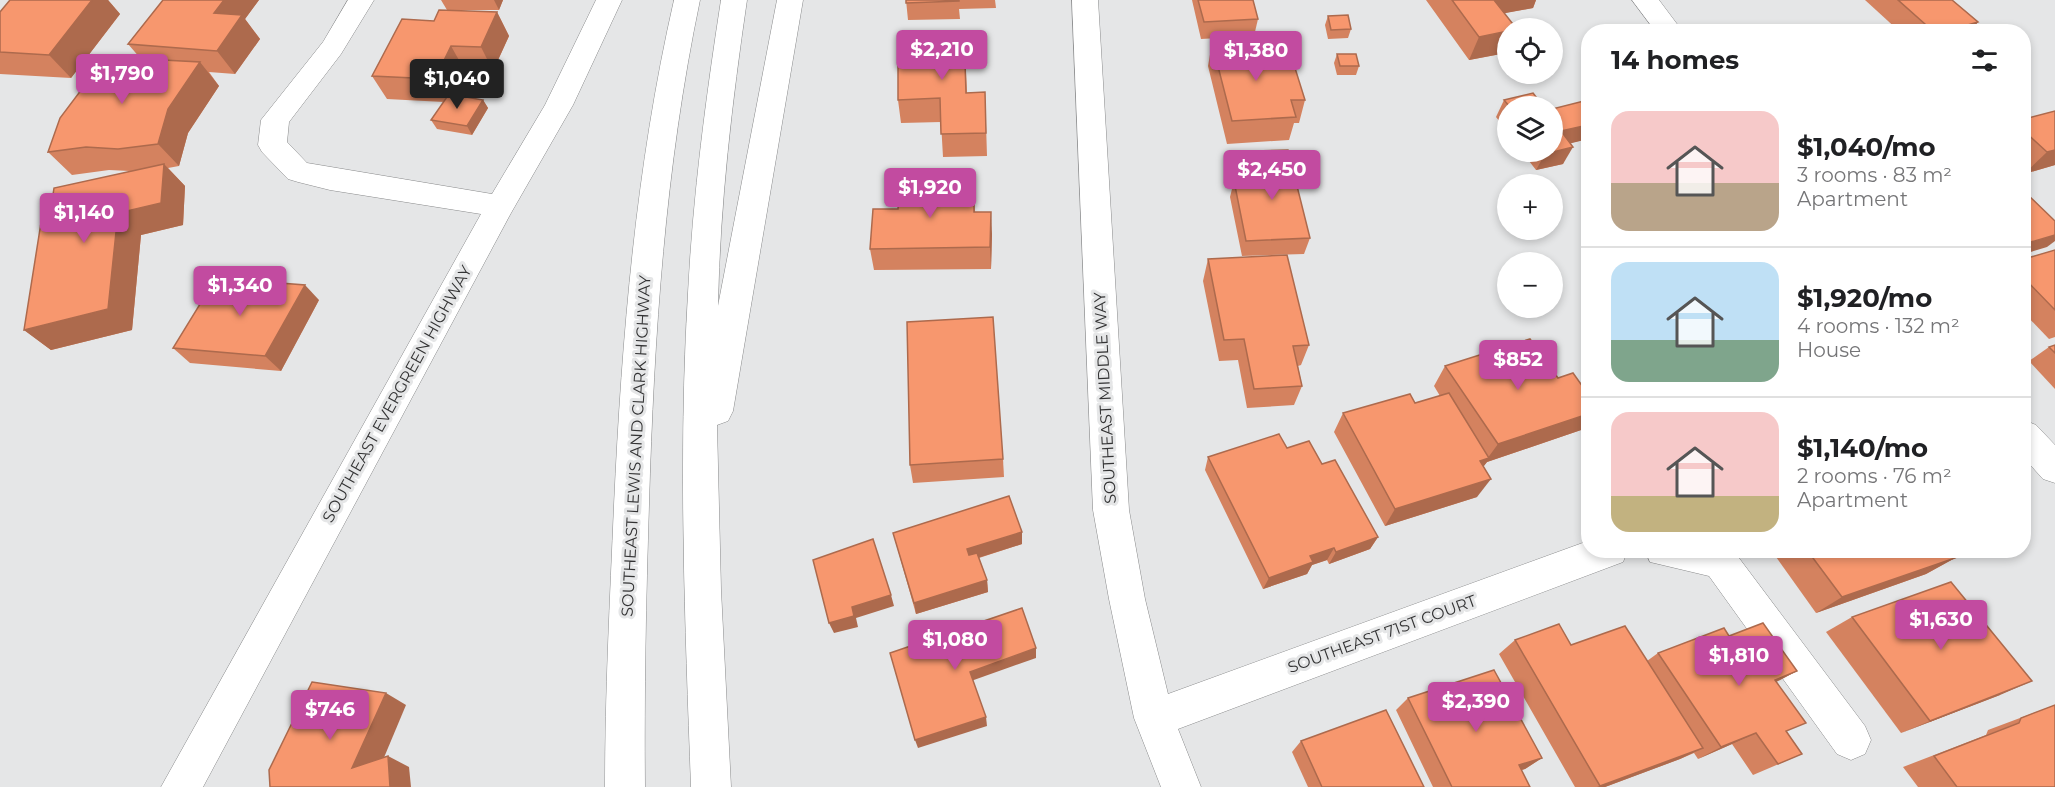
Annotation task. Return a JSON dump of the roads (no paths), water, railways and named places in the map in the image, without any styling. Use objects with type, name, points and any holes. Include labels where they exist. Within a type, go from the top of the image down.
[{"type":"main road","points":[[360,0],[356,12],[332,48],[275,120],[273,146],[298,171],[330,179],[500,206]]},
{"type":"main road","name":"SOUTHEAST EVERGREEN HIGHWAY","points":[[181,787],[500,206],[550,125],[587,53],[609,0]]},
{"type":"main road","name":"SOUTHEAST LEWIS AND CLARK HIGHWAY","points":[[625,787],[624,680],[639,344],[655,180],[678,37],[687,0]]},
{"type":"main road","points":[[711,787],[700,498],[701,342],[710,195],[735,0]]},
{"type":"main road","points":[[700,498],[764,133],[790,0]]},
{"type":"main road","name":"SOUTHEAST MIDDLE WAY","points":[[1085,0],[1111,510],[1127,599],[1154,718],[1181,787]]},
{"type":"main road","points":[[1645,0],[1664,24]]},
{"type":"main road","points":[[2031,442],[2055,468]]},
{"type":"main road","name":"SOUTHEAST 71ST COURT","points":[[1154,718],[1588,558]]},
{"type":"main road","points":[[1701,558],[1720,562],[1851,740]]}]
